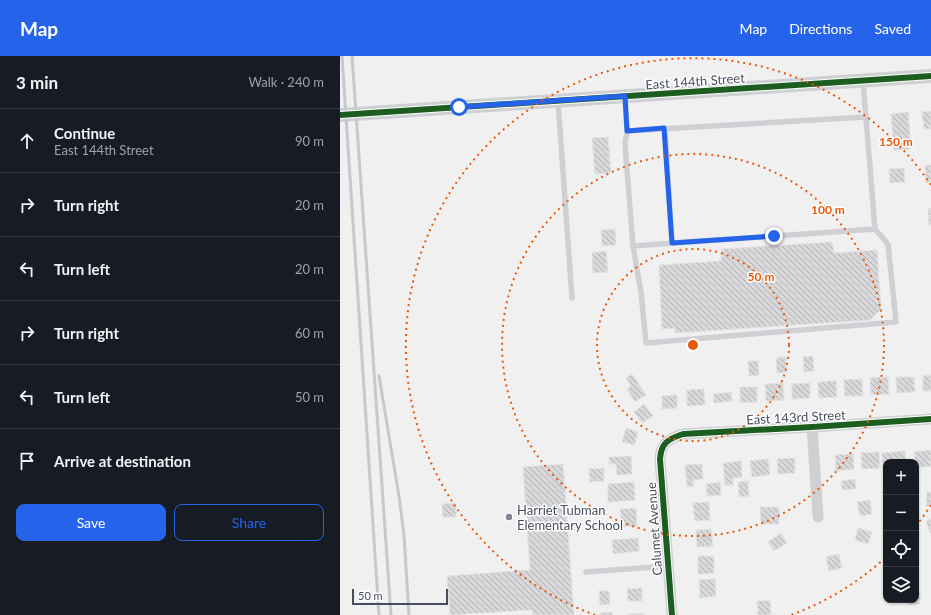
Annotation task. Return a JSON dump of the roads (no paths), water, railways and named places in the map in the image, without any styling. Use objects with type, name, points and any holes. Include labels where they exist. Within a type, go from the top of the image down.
[{"type":"street","name":"East 144th Street","points":[[340,116],[931,76]]},
{"type":"street","name":"East 143rd Street","points":[[665,443],[673,437],[683,434],[812,428],[931,419]]},
{"type":"street","name":"East 143rd Street","points":[[812,428],[818,517]]},
{"type":"street","name":"Calumet Avenue","points":[[665,443],[661,450],[660,459],[672,615]]},
{"type":"lane","points":[[625,96],[627,131],[625,144],[633,246],[641,292],[646,343],[896,322],[888,244],[875,229],[863,80]]},
{"type":"lane","points":[[558,101],[572,298]]},
{"type":"lane","points":[[627,131],[866,117]]},
{"type":"lane","points":[[664,128],[672,243]]},
{"type":"lane","points":[[633,246],[875,229]]},
{"type":"lane","points":[[586,572],[668,566]]},
{"type":"railway","points":[[342,56],[379,615]]},
{"type":"railway","points":[[352,56],[391,615]]},
{"type":"railway","points":[[379,376],[404,535],[409,615]]},
{"type":"place","name":"Harriet Tubman Elementary School","points":[[509,517]]}]
